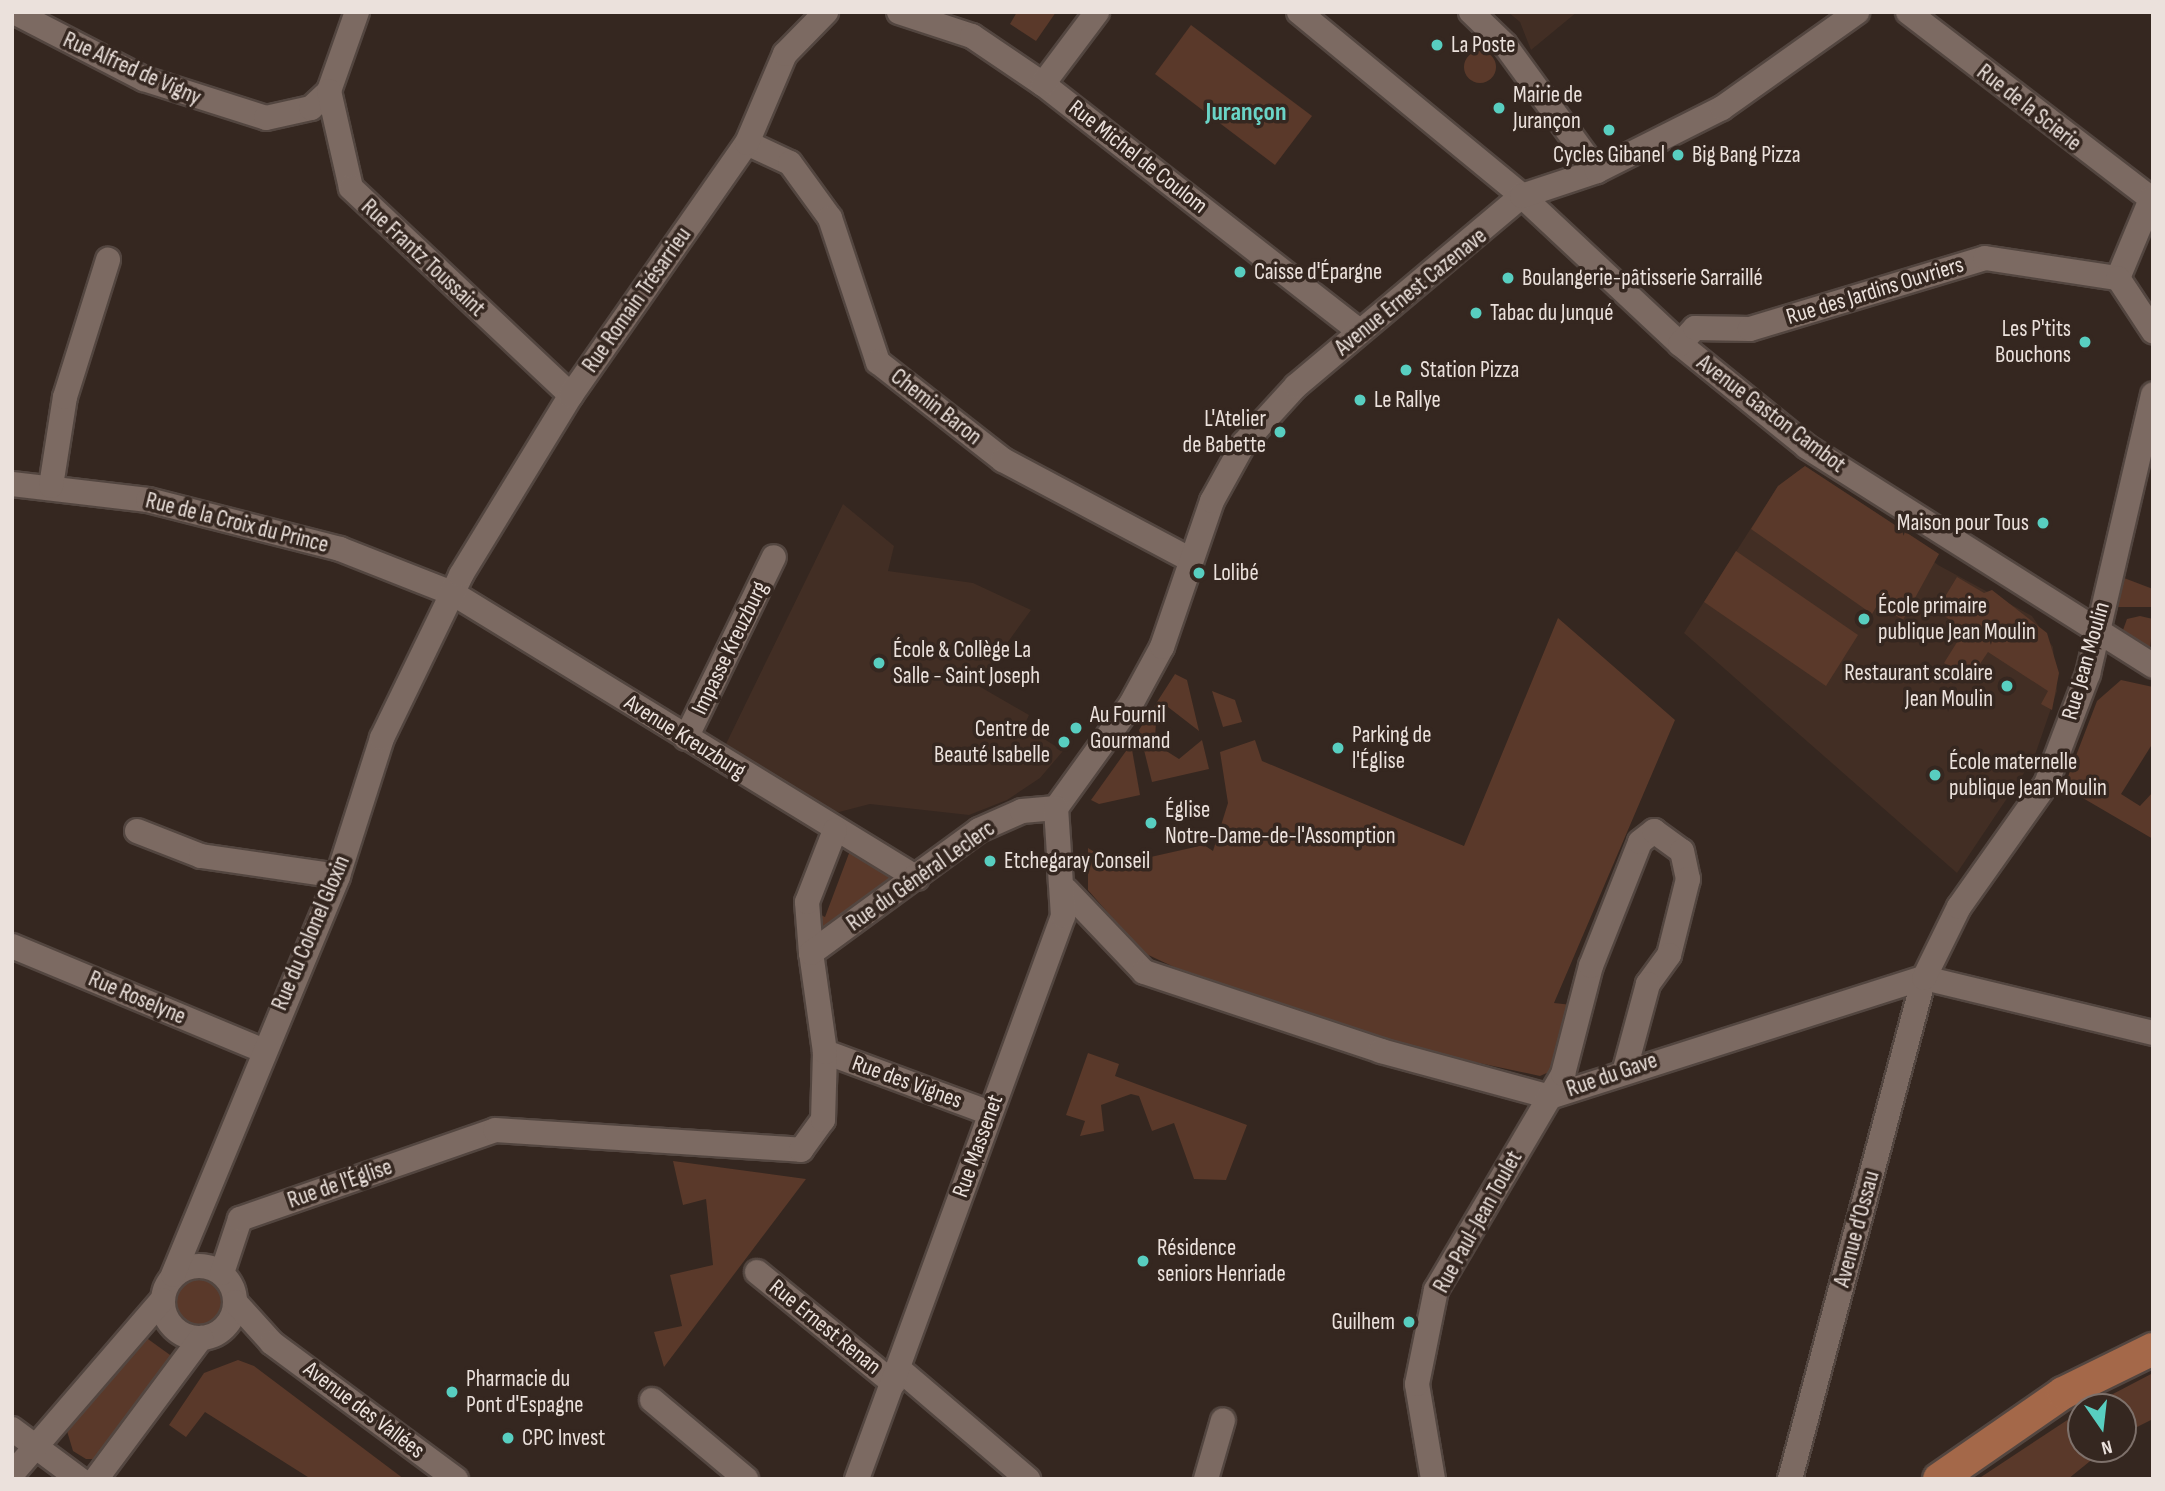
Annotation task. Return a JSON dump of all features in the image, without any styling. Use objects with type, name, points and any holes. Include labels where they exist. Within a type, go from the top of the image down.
[{"type":"main road","points":[[1939,1479],[2063,1393],[2153,1349]]},
{"type":"street","name":"Rue Alfred de Vigny","points":[[14,12],[144,79],[266,118],[312,108],[329,90]]},
{"type":"street","points":[[329,90],[357,12]]},
{"type":"street","name":"Rue Romain Trésarrieu","points":[[454,594],[571,395],[747,142],[785,54],[825,12]]},
{"type":"street","name":"Rue Michel de Coulom","points":[[899,12],[972,36],[1043,84],[1359,331]]},
{"type":"street","points":[[1043,84],[1097,12]]},
{"type":"street","name":"Avenue Gaston Cambot","points":[[1299,12],[1522,196],[1680,344],[1807,447],[2153,666]]},
{"type":"street","points":[[1471,12],[1505,45],[1597,171]]},
{"type":"street","points":[[1522,196],[1597,171],[1721,108],[1857,12]]},
{"type":"street","name":"Rue de la Scierie","points":[[1908,12],[2152,200]]},
{"type":"street","name":"Rue Frantz Toussaint","points":[[329,90],[351,188],[571,395]]},
{"type":"street","name":"Chemin Baron","points":[[747,142],[789,163],[830,218],[878,362],[1003,460],[1191,560]]},
{"type":"street","name":"Avenue Ernest Cazenave","points":[[1191,560],[1212,501],[1244,443],[1296,386],[1359,331],[1491,228],[1522,196]]},
{"type":"street","points":[[2152,200],[2118,278],[2153,331]]},
{"type":"street","name":"Rue des Jardins Ouvriers","points":[[1680,344],[1695,328],[1750,328],[1985,258],[2118,278]]},
{"type":"street","points":[[51,486],[65,397],[108,260]]},
{"type":"street","name":"Rue Jean Moulin","points":[[1924,978],[1959,906],[2046,784],[2088,674],[2094,630],[2153,394]]},
{"type":"street","name":"Rue de la Croix du Prince","points":[[12,484],[51,486],[148,500],[340,549],[454,594]]},
{"type":"street","name":"Impasse Kreuzburg","points":[[686,738],[774,557]]},
{"type":"street","points":[[1056,808],[1130,704],[1162,647],[1191,560]]},
{"type":"street","name":"Avenue Kreuzburg","points":[[454,594],[917,878]]},
{"type":"street","name":"Rue du Colonel Gloxin","points":[[173,1275],[262,1050],[338,876],[382,738],[454,594]]},
{"type":"street","name":"Rue du Général Leclerc","points":[[811,953],[917,878],[979,830],[1022,811],[1056,808]]},
{"type":"street","name":"Rue Massenet","points":[[857,1479],[1063,916],[1066,890],[1056,808]]},
{"type":"street","points":[[825,1052],[811,953],[807,902],[835,830]]},
{"type":"street","points":[[137,831],[201,856],[338,876]]},
{"type":"street","name":"Rue Paul-Jean Toulet","points":[[1433,1479],[1417,1384],[1436,1290],[1563,1074],[1591,966],[1640,842],[1654,831],[1682,851],[1688,879],[1669,955],[1648,984],[1625,1069]]},
{"type":"street","name":"Rue du Gave","points":[[1066,890],[1144,972],[1381,1051],[1550,1097],[1625,1069],[1924,978]]},
{"type":"street","name":"Rue Roselyne","points":[[12,946],[262,1050]]},
{"type":"street","points":[[1924,978],[2153,1033]]},
{"type":"street","name":"Avenue d'Ossau","points":[[1790,1479],[1924,978]]},
{"type":"street","name":"Rue des Vignes","points":[[825,1052],[990,1113]]},
{"type":"street","name":"Rue de l'Église","points":[[222,1273],[240,1219],[495,1130],[801,1150],[822,1120],[825,1052]]},
{"type":"street","points":[[12,1474],[149,1308],[162,1300],[173,1275],[197,1265],[222,1273],[235,1302],[225,1327],[201,1338],[96,1479]]},
{"type":"street","name":"Rue Ernest Renan","points":[[757,1272],[1028,1479]]},
{"type":"street","points":[[162,1300],[169,1323],[201,1338]]},
{"type":"street","name":"Avenue des Vallées","points":[[235,1302],[272,1343],[456,1479]]},
{"type":"street","name":"Avenue des Vallées","points":[[225,1327],[272,1343]]},
{"type":"street","points":[[652,1400],[746,1479]]},
{"type":"street","points":[[1206,1479],[1223,1420]]},
{"type":"street","points":[[12,1429],[39,1444],[51,1463],[77,1479]]},
{"type":"shaded area","points":[[1017,12],[1056,12],[1036,41],[1010,24]]},
{"type":"shaded area","points":[[1508,12],[1577,12],[1531,50],[1520,22]]},
{"type":"shaded area","points":[[1191,25],[1312,116],[1275,165],[1155,74]]},
{"type":"shaded area","points":[[1480,51],[1491,56],[1496,67],[1491,78],[1480,83],[1469,78],[1464,67],[1469,56]]},
{"type":"shaded area","name":"École primaire publique Jean Moulin","points":[[1805,466],[1939,554],[1933,561],[1938,565],[2032,616],[2053,647],[2057,691],[2034,758],[1957,873],[1684,633],[1778,486]]},
{"type":"shaded area","points":[[1805,466],[1939,554],[1903,620],[1878,604],[1872,614],[1751,529],[1778,486]]},
{"type":"shaded area","name":"École & Collège La Salle - Saint Joseph","points":[[843,504],[894,546],[888,571],[973,583],[1031,610],[977,685],[1029,715],[1024,726],[1063,751],[1040,778],[1007,800],[969,815],[870,804],[839,812],[819,809],[724,748]]},
{"type":"shaded area","points":[[1736,551],[1858,635],[1826,686],[1704,602]]},
{"type":"shaded area","points":[[1957,577],[1984,593],[1992,590],[2047,633],[2059,673],[2052,710],[2041,704],[2048,691],[1988,652],[1969,680],[1944,663],[1964,631],[1937,610]]},
{"type":"shaded area","points":[[2124,578],[2153,589],[2153,607],[2115,607]]},
{"type":"shaded area","points":[[2140,616],[2153,619],[2150,648],[2123,630],[2127,619]]},
{"type":"shaded area","points":[[1558,618],[1675,720],[1554,1003],[1572,1005],[1558,1068],[1540,1076],[1385,1043],[1176,968],[1142,952],[1088,890],[1088,848],[1115,865],[1204,845],[1213,851],[1228,803],[1220,752],[1255,740],[1262,761],[1464,846]]},
{"type":"shaded area","points":[[1175,674],[1187,680],[1199,731],[1168,707],[1156,721],[1155,739],[1142,742],[1139,730]]},
{"type":"shaded area","points":[[2121,680],[2153,687],[2151,746],[2121,794],[2140,806],[2153,792],[2153,839],[2064,787],[2097,701]]},
{"type":"shaded area","points":[[1212,691],[1235,700],[1242,722],[1223,727]]},
{"type":"shaded area","points":[[1202,740],[1209,769],[1152,782],[1144,750],[1160,747],[1179,759]]},
{"type":"shaded area","points":[[1131,744],[1140,795],[1099,804],[1091,800]]},
{"type":"shaded area","points":[[851,848],[897,877],[820,932],[816,913],[825,917]]},
{"type":"shaded area","points":[[1088,1053],[1119,1064],[1115,1076],[1247,1125],[1226,1180],[1194,1179],[1174,1123],[1152,1131],[1139,1096],[1131,1094],[1101,1105],[1104,1131],[1080,1136],[1085,1121],[1066,1115]]},
{"type":"shaded area","points":[[673,1161],[806,1179],[664,1367],[654,1332],[682,1326],[670,1275],[713,1265],[706,1199],[683,1205]]},
{"type":"shaded area","points":[[197,1277],[214,1285],[222,1302],[214,1319],[197,1327],[180,1319],[172,1302],[180,1285]]},
{"type":"shaded area","points":[[141,1334],[177,1360],[96,1459],[86,1459],[73,1451],[67,1431]]},
{"type":"shaded area","points":[[238,1360],[254,1366],[404,1479],[311,1479],[205,1412],[186,1437],[169,1425],[204,1373]]},
{"type":"shaded area","points":[[2153,1373],[2153,1419],[2137,1427],[2137,1393],[2115,1393]]},
{"type":"shaded area","points":[[2067,1420],[2067,1463],[2088,1463],[2068,1479],[1978,1479]]},
{"type":"place","name":"La Poste","points":[[1437,45]]},
{"type":"place","name":"Mairie de Jurançon","points":[[1499,108]]},
{"type":"place","name":"Cycles Gibanel","points":[[1609,130]]},
{"type":"place","name":"Big Bang Pizza","points":[[1678,155]]},
{"type":"place","name":"Caisse d'Épargne","points":[[1240,272]]},
{"type":"place","name":"Boulangerie-pâtisserie Sarraillé","points":[[1508,278]]},
{"type":"place","name":"Tabac du Junqué","points":[[1476,313]]},
{"type":"place","name":"Les P'tits Bouchons","points":[[2085,342]]},
{"type":"place","name":"Station Pizza","points":[[1406,370]]},
{"type":"place","name":"Le Rallye","points":[[1360,400]]},
{"type":"place","name":"L'Atelier de Babette","points":[[1280,432]]},
{"type":"place","name":"Maison pour Tous","points":[[2043,523]]},
{"type":"place","name":"Lolibé","points":[[1199,573]]},
{"type":"place","name":"École primaire publique Jean Moulin","points":[[1864,619]]},
{"type":"place","name":"École & Collège La Salle - Saint Joseph","points":[[879,663]]},
{"type":"place","name":"Restaurant scolaire Jean Moulin","points":[[2007,686]]},
{"type":"place","name":"Au Fournil Gourmand","points":[[1076,728]]},
{"type":"place","name":"Centre de Beauté Isabelle","points":[[1064,742]]},
{"type":"place","name":"Parking de l'Église","points":[[1338,748]]},
{"type":"place","name":"École maternelle publique Jean Moulin","points":[[1935,775]]},
{"type":"place","name":"Église Notre-Dame-de-l'Assomption","points":[[1151,823]]},
{"type":"place","name":"Etchegaray Conseil","points":[[990,861]]},
{"type":"place","name":"Résidence seniors Henriade","points":[[1143,1261]]},
{"type":"place","name":"Guilhem","points":[[1409,1322]]},
{"type":"place","name":"Pharmacie du Pont d'Espagne","points":[[452,1392]]},
{"type":"place","name":"CPC Invest","points":[[508,1438]]},
{"type":"district","name":"Jurançon","points":[[1246,113]]}]
